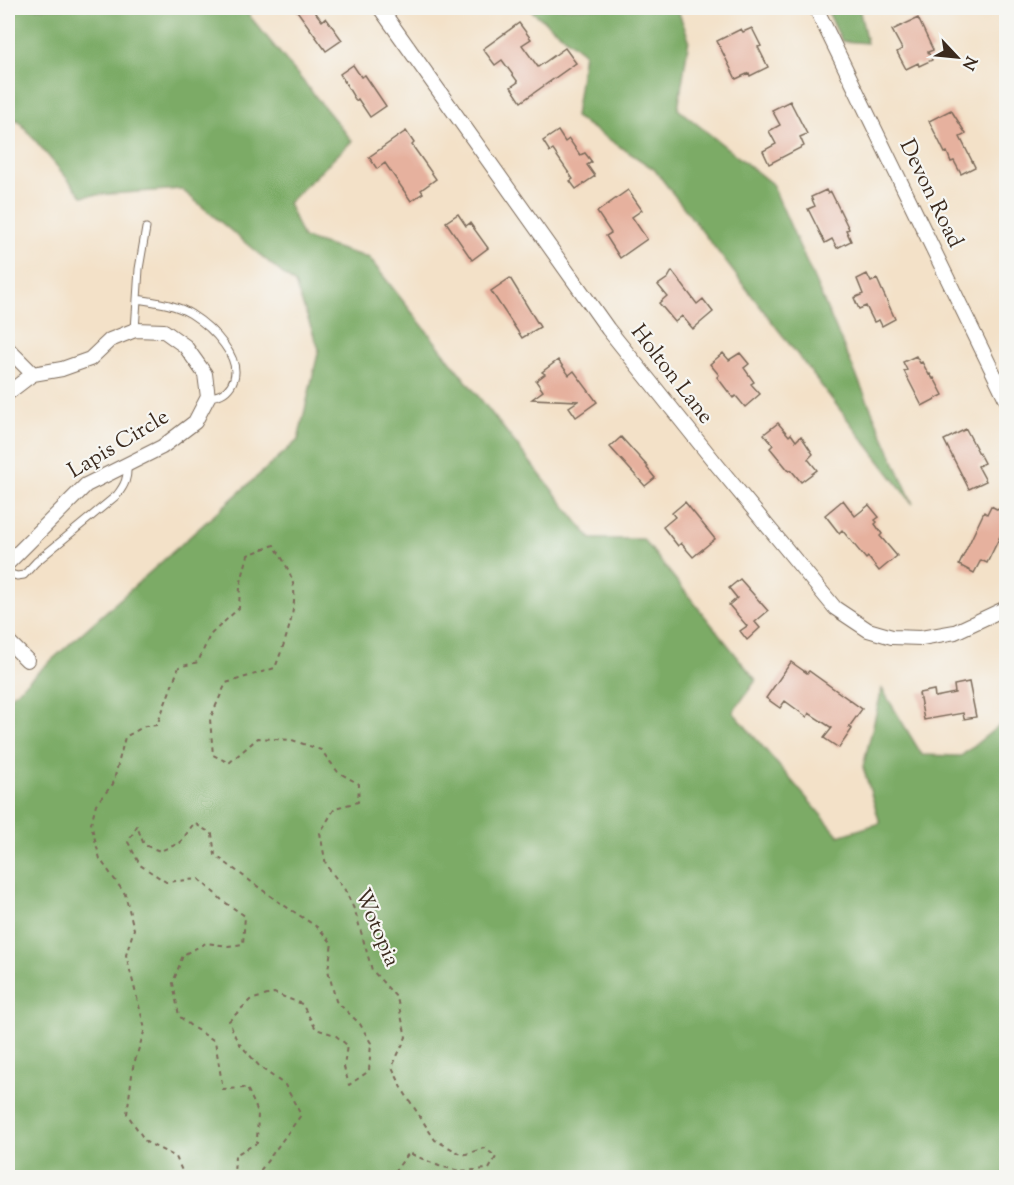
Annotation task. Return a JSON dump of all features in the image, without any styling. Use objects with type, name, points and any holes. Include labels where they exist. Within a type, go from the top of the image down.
[{"type":"street","name":"Holton Lane","points":[[380,8],[608,329],[835,608],[868,630],[892,637],[921,638],[954,632],[1006,608]]},
{"type":"street","name":"Devon Road","points":[[816,8],[1006,399]]},
{"type":"street","points":[[8,393],[33,374],[62,369],[90,358],[110,340],[135,330],[164,331],[185,346],[205,374],[208,397]]},
{"type":"street","points":[[8,350],[33,374]]},
{"type":"street","name":"Lapis Circle","points":[[10,555],[86,485],[162,447],[195,422],[208,397]]},
{"type":"street","points":[[8,641],[27,660]]},
{"type":"lane","points":[[135,330],[139,268],[146,228]]},
{"type":"lane","points":[[137,299],[165,303],[190,313],[211,329],[226,348],[234,361],[236,370],[234,378],[225,392],[208,397]]},
{"type":"lane","points":[[8,573],[24,575],[36,562],[117,495],[128,475],[127,464]]},
{"type":"path","name":"Wotopia","points":[[185,1178],[176,1157],[146,1142],[127,1114],[133,1067],[145,1029],[126,955],[134,928],[125,894],[100,859],[91,824],[96,804],[113,784],[125,737],[145,726],[157,725],[179,667],[198,662],[210,635],[239,608],[240,586],[248,555],[274,545],[286,565],[294,588],[290,630],[275,668],[226,683],[210,719],[213,755],[228,763],[258,738],[292,740],[321,750],[338,772],[359,784],[358,801],[335,808],[320,833],[326,865],[345,890],[355,911],[372,970],[397,998],[406,1037],[392,1066],[404,1092],[435,1140],[463,1155],[485,1148],[496,1157],[489,1169],[460,1171],[440,1166],[409,1153],[395,1171],[406,1178]]},
{"type":"path","name":"Wotopia","points":[[234,1178],[235,1155],[257,1143],[258,1112],[247,1088],[224,1089],[215,1041],[179,1016],[173,983],[183,954],[206,943],[228,946],[243,944],[245,916],[223,901],[199,879],[166,882],[140,865],[128,843],[137,826],[144,845],[160,851],[180,843],[194,823],[212,834],[215,855],[317,927],[332,943],[328,970],[336,1001],[360,1024],[371,1043],[369,1071],[349,1085],[344,1067],[347,1045],[335,1035],[316,1029],[302,1004],[274,993],[250,1000],[228,1021],[237,1041],[261,1068],[285,1085],[301,1116],[260,1171],[261,1178]]},
{"type":"green space","points":[[8,8],[243,8],[352,141],[288,203],[303,238],[369,258],[591,539],[643,539],[756,680],[733,712],[839,836],[880,823],[863,767],[882,689],[922,755],[961,756],[1006,720],[1006,1177],[8,1177],[8,699],[298,440],[319,349],[295,284],[181,189],[82,196],[18,120],[8,120]]},
{"type":"green space","points":[[528,8],[677,8],[689,39],[678,109],[772,184],[913,504],[654,169],[575,117],[584,53]]},
{"type":"green space","points":[[826,8],[859,8],[867,43],[842,41]]},
{"type":"building","points":[[295,8],[312,8],[322,21],[326,18],[342,40],[326,51]]},
{"type":"building","points":[[918,18],[933,50],[928,52],[932,60],[906,69],[897,52],[902,49],[892,30]]},
{"type":"building","points":[[519,23],[531,39],[522,45],[538,67],[565,48],[576,63],[521,102],[511,87],[518,82],[502,60],[495,65],[483,49]]},
{"type":"building","points":[[752,28],[768,67],[750,76],[749,73],[736,79],[717,41],[741,29],[743,32]]},
{"type":"building","points":[[353,65],[361,77],[365,75],[386,106],[370,117],[358,99],[356,101],[340,74]]},
{"type":"building","points":[[790,101],[807,134],[800,137],[804,146],[769,164],[763,151],[776,144],[769,131],[780,125],[772,110]]},
{"type":"building","points":[[951,110],[966,134],[960,137],[975,167],[961,174],[954,161],[951,162],[947,152],[945,153],[929,121]]},
{"type":"building","points":[[406,131],[414,143],[412,145],[436,179],[421,190],[423,193],[411,201],[385,163],[377,169],[369,157]]},
{"type":"building","points":[[558,131],[565,142],[569,139],[580,155],[585,153],[592,162],[587,165],[595,176],[576,189],[570,181],[573,179],[553,150],[550,152],[543,141]]},
{"type":"building","points":[[628,190],[642,210],[632,217],[647,239],[620,258],[606,236],[611,233],[597,212]]},
{"type":"building","points":[[826,190],[828,194],[831,192],[849,229],[846,230],[851,241],[837,248],[832,239],[825,243],[808,209],[815,206],[811,197]]},
{"type":"building","points":[[458,214],[466,226],[470,223],[488,248],[472,260],[446,222]]},
{"type":"building","points":[[672,271],[697,304],[703,299],[713,312],[693,329],[682,316],[675,322],[659,303],[667,296],[658,285],[668,278]]},
{"type":"building","points":[[867,274],[871,282],[877,279],[895,319],[882,326],[879,320],[874,322],[866,306],[859,309],[854,298],[863,294],[857,279]]},
{"type":"building","points":[[510,278],[540,327],[522,338],[491,291]]},
{"type":"building","points":[[723,353],[729,360],[740,353],[749,364],[744,368],[754,382],[751,384],[760,394],[745,407],[736,396],[733,398],[710,364]]},
{"type":"building","points":[[916,356],[929,375],[934,378],[943,395],[922,406],[904,371],[907,370],[903,362]]},
{"type":"building","points":[[558,360],[569,375],[574,371],[597,402],[576,417],[569,407],[578,401],[532,399],[543,391],[536,381],[545,374],[542,372]]},
{"type":"building","points":[[778,423],[796,441],[801,436],[813,454],[808,459],[817,470],[801,482],[770,448],[773,445],[764,434]]},
{"type":"building","points":[[966,429],[984,463],[978,466],[986,481],[969,489],[944,440]]},
{"type":"building","points":[[621,437],[655,478],[645,486],[610,447]]},
{"type":"building","points":[[843,500],[855,516],[869,505],[879,517],[875,520],[877,522],[875,524],[882,534],[880,536],[897,556],[879,571],[842,530],[839,533],[825,515]]},
{"type":"building","points":[[685,502],[715,539],[693,557],[681,543],[678,546],[663,527],[675,517],[672,513]]},
{"type":"building","points":[[991,506],[1006,514],[1006,524],[987,563],[981,560],[974,573],[959,565],[984,512],[987,514]]},
{"type":"building","points":[[740,579],[768,611],[755,622],[760,628],[747,640],[740,631],[747,626],[729,605],[737,598],[729,588]]},
{"type":"building","points":[[791,662],[807,673],[809,671],[862,709],[849,727],[852,729],[839,748],[824,738],[832,728],[809,713],[807,717],[785,701],[780,708],[766,698]]},
{"type":"building","points":[[969,682],[976,717],[964,719],[963,713],[924,720],[919,693],[934,690],[935,697],[955,693],[954,685]]}]
